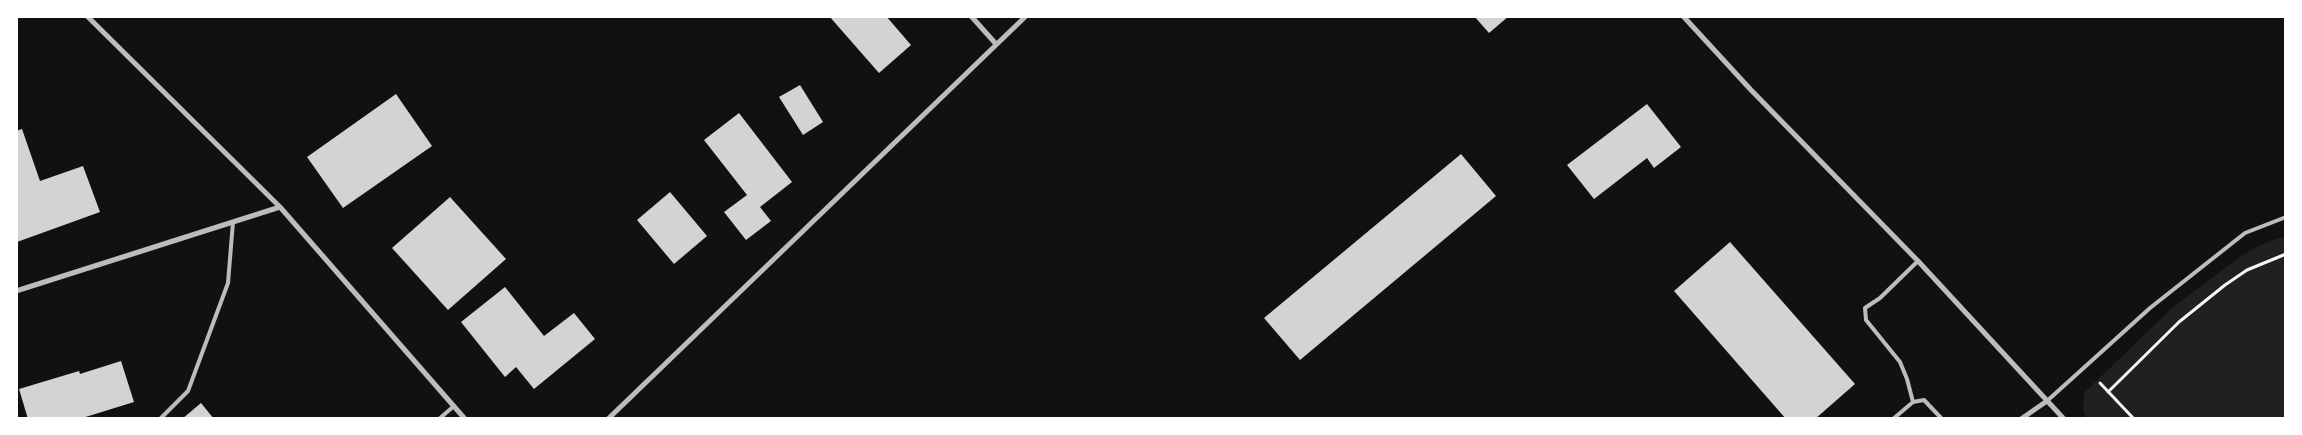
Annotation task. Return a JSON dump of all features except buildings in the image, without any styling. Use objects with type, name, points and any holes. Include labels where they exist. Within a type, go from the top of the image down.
[{"type":"street","points":[[87,16],[280,207],[465,419]]},
{"type":"street","points":[[971,16],[996,44]]},
{"type":"street","points":[[608,419],[1026,16]]},
{"type":"street","points":[[1683,16],[1751,90],[1918,261],[2064,419]]},
{"type":"street","points":[[16,291],[280,207]]},
{"type":"street","points":[[2021,419],[2047,401]]},
{"type":"lane","points":[[2047,401],[2150,308],[2245,233],[2286,217]]},
{"type":"lane","points":[[160,419],[188,391],[228,283],[233,222]]},
{"type":"lane","points":[[1912,402],[1908,379],[1900,362],[1866,320],[1865,308],[1880,298],[1918,261]]},
{"type":"lane","points":[[1893,419],[1912,402],[1924,400],[1942,419]]},
{"type":"lane","points":[[439,419],[454,406]]},
{"type":"path","points":[[2108,392],[2178,322],[2225,285],[2247,270],[2286,254]]},
{"type":"path","points":[[2100,383],[2134,419]]},
{"type":"shaded area","points":[[2286,236],[2286,419],[2087,419],[2083,411],[2084,393],[2172,308],[2241,256],[2265,243]]}]
